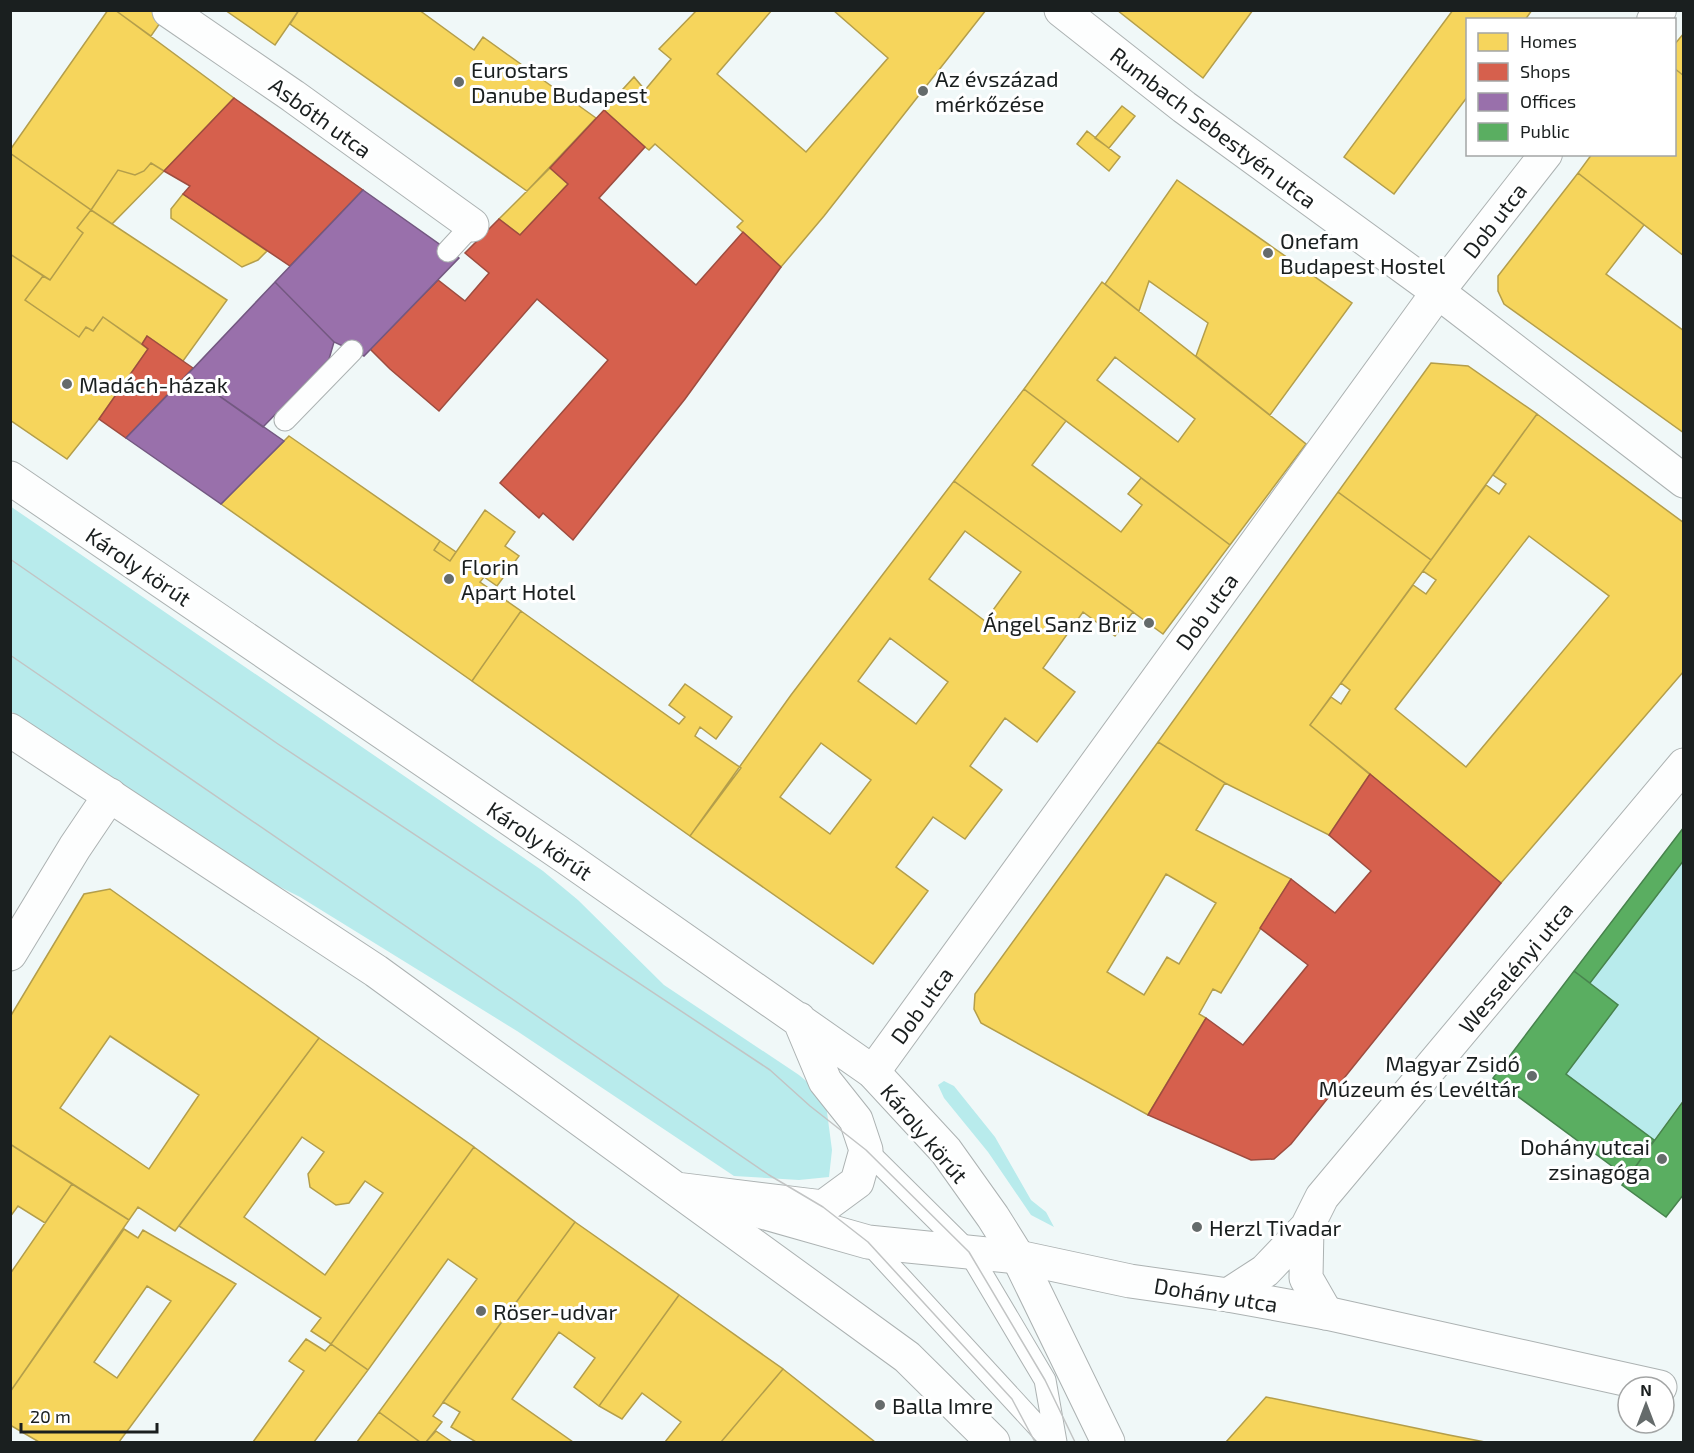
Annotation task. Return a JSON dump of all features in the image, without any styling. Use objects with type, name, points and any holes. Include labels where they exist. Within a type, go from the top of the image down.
[{"type":"street","name":"Asbóth utca","points":[[169,10],[472,225]]},
{"type":"street","name":"Rumbach Sebestyén utca","points":[[1061,10],[1184,107],[1438,292],[1683,481]]},
{"type":"street","name":"Dob utca","points":[[873,1072],[1438,292],[1544,156]]},
{"type":"street","name":"Károly körút","points":[[10,478],[557,851],[873,1072],[946,1151],[993,1217],[1018,1257],[1108,1443]]},
{"type":"street","points":[[10,730],[376,971],[907,1357],[993,1443]]},
{"type":"street","name":"Wesselényi utca","points":[[1228,1295],[1265,1271],[1307,1227],[1322,1197],[1683,765]]},
{"type":"street","points":[[10,954],[75,847],[110,795]]},
{"type":"street","points":[[674,1188],[823,1207],[857,1182],[866,1150],[856,1120],[825,1081],[799,1019]]},
{"type":"street","points":[[674,1188],[868,1242],[1018,1257]]},
{"type":"street","name":"Wesselényi utca","points":[[1307,1227],[1306,1278],[1326,1313]]},
{"type":"street","name":"Dohány utca","points":[[1018,1257],[1130,1281],[1228,1295],[1414,1332],[1460,1323],[1585,1350],[1634,1375]]},
{"type":"lane","points":[[448,250],[472,225]]},
{"type":"lane","points":[[285,420],[352,351]]},
{"type":"lane","points":[[866,1150],[969,1252],[1045,1380],[1054,1443]]},
{"type":"lane","points":[[868,1242],[1054,1443]]},
{"type":"shaded area","points":[[10,506],[543,871],[578,900],[664,985],[799,1075],[825,1097],[832,1150],[829,1177],[799,1180],[734,1176],[517,1031],[300,897],[226,860],[11,711]]},
{"type":"shaded area","points":[[1683,860],[1683,1100],[1654,1140],[1566,1074],[1618,1005],[1590,983]]},
{"type":"shaded area","points":[[944,1081],[954,1086],[995,1137],[1031,1200],[1046,1212],[1054,1227],[1031,1215],[988,1152],[944,1098],[938,1085]]},
{"type":"building: Homes","points":[[108,10],[115,10],[234,98],[164,171],[151,163],[144,171],[135,175],[118,170],[91,210],[10,153],[10,150]]},
{"type":"building: Homes","points":[[115,10],[169,10],[151,36]]},
{"type":"building: Homes","points":[[225,10],[299,10],[275,45]]},
{"type":"building: Homes","name":"Eurostars Danube Budapest","points":[[299,10],[419,10],[474,50],[483,37],[596,118],[527,191],[290,24]]},
{"type":"building: Homes","points":[[697,10],[772,10],[717,74],[806,152],[888,58],[833,10],[986,10],[824,216],[781,267],[737,227],[743,221],[655,144],[649,150],[604,110],[634,77],[645,90],[671,59],[659,49]]},
{"type":"building: Homes","points":[[1117,10],[1253,10],[1203,78]]},
{"type":"building: Homes","points":[[1453,10],[1532,10],[1526,18],[1466,18],[1466,99],[1394,194],[1344,157]]},
{"type":"building: Homes","points":[[1684,33],[1684,76],[1676,70],[1676,43]]},
{"type":"building: Homes","points":[[1676,70],[1684,76],[1684,256],[1578,173],[1591,156],[1676,156]]},
{"type":"building: Homes","points":[[1122,106],[1135,116],[1109,148],[1095,138]]},
{"type":"building: Homes","points":[[1087,131],[1120,157],[1109,171],[1077,144]]},
{"type":"building: Homes","points":[[10,153],[91,210],[77,228],[83,233],[50,280],[10,254]]},
{"type":"building: Homes","points":[[151,163],[164,171],[112,224],[91,210],[118,170],[135,175],[144,171]]},
{"type":"building: Homes","points":[[550,168],[568,184],[520,235],[499,219]]},
{"type":"building: Homes","points":[[1578,173],[1644,225],[1606,274],[1684,331],[1684,433],[1504,304],[1498,291],[1498,276]]},
{"type":"building: Homes","points":[[1177,180],[1352,303],[1270,415],[1196,356],[1208,323],[1149,281],[1139,311],[1105,284]]},
{"type":"building: Homes","points":[[183,194],[267,251],[258,260],[242,267],[171,218],[171,209]]},
{"type":"building: Homes","points":[[91,210],[227,300],[183,361],[147,336],[142,344],[103,317],[93,331],[86,327],[79,337],[25,300],[43,276],[50,280],[83,233],[77,228]]},
{"type":"building: Homes","name":"Madách-házak","points":[[10,254],[43,276],[25,300],[79,337],[86,327],[93,331],[103,317],[148,349],[99,419],[67,459],[10,420]]},
{"type":"building: Homes","points":[[1102,282],[1306,444],[1230,545],[1024,389]],"holes":[[[1115,357],[1195,419],[1178,442],[1097,380]]]},
{"type":"building: Homes","points":[[1431,363],[1468,366],[1537,414],[1431,560],[1338,492]]},
{"type":"building: Homes","points":[[1024,389],[1066,421],[1032,465],[1121,532],[1142,505],[1128,494],[1141,478],[1230,545],[1163,634],[954,481]]},
{"type":"building: Homes","points":[[1537,414],[1684,523],[1684,671],[1501,883],[1310,725],[1331,697],[1341,704],[1350,690],[1341,683],[1413,585],[1426,594],[1436,580],[1423,571],[1486,485],[1499,494],[1506,484],[1493,475]],"holes":[[[1529,536],[1609,596],[1466,767],[1395,709]]]},
{"type":"building: Homes","points":[[289,436],[440,541],[434,550],[450,561],[485,510],[515,532],[505,546],[519,556],[497,586],[484,577],[480,582],[521,611],[472,681],[221,504]]},
{"type":"building: Homes","points":[[954,481],[1133,612],[1115,636],[1083,612],[1043,668],[1075,692],[1037,742],[1005,718],[970,766],[1002,790],[965,839],[933,817],[896,867],[928,891],[873,964],[690,836],[791,695]],"holes":[[[965,531],[1021,572],[985,621],[929,579]],[[890,638],[948,682],[916,724],[858,681]],[[821,743],[871,780],[830,834],[780,797]]]},
{"type":"building: Homes","points":[[1338,492],[1431,560],[1310,725],[1370,774],[1329,835],[1225,783],[1158,742]]},
{"type":"building: Homes","points":[[440,541],[456,552],[450,561],[434,550]]},
{"type":"building: Homes","points":[[521,611],[679,724],[685,717],[669,705],[685,684],[732,717],[716,739],[700,727],[695,736],[741,768],[690,836],[472,681]]},
{"type":"building: Homes","points":[[1158,742],[1225,783],[1196,830],[1291,879],[1221,993],[1213,989],[1199,1014],[1206,1018],[1148,1115],[981,1023],[974,1009],[975,994]],"holes":[[[1166,874],[1216,903],[1179,964],[1167,957],[1144,995],[1107,972]]]},
{"type":"building: Homes","points":[[110,889],[319,1038],[175,1231],[138,1207],[129,1220],[10,1144],[10,1017],[84,894]],"holes":[[[110,1036],[199,1095],[149,1169],[60,1108]]]},
{"type":"building: Homes","points":[[319,1038],[474,1147],[331,1344],[311,1331],[321,1318],[179,1226]],"holes":[[[302,1137],[324,1152],[308,1174],[310,1187],[336,1205],[349,1203],[365,1181],[383,1193],[325,1275],[244,1217]]]},
{"type":"building: Homes","points":[[10,1144],[72,1184],[45,1223],[18,1206],[10,1217]]},
{"type":"building: Homes","name":"Röser-udvar","points":[[474,1147],[575,1222],[433,1416],[442,1422],[426,1442],[420,1442],[379,1412],[477,1279],[448,1259],[368,1370],[331,1344]]},
{"type":"building: Homes","points":[[72,1184],[129,1220],[10,1392],[10,1274]]},
{"type":"building: Homes","points":[[575,1222],[679,1295],[599,1406],[574,1387],[595,1358],[559,1332],[512,1399],[573,1442],[476,1442],[451,1427],[460,1412],[443,1402]]},
{"type":"building: Homes","points":[[124,1229],[138,1238],[143,1230],[236,1284],[119,1442],[39,1442],[10,1425],[10,1392]],"holes":[[[147,1286],[171,1301],[117,1378],[94,1362]]]},
{"type":"building: Homes","points":[[679,1295],[783,1369],[721,1442],[665,1442],[681,1422],[642,1393],[622,1419],[599,1406]]},
{"type":"building: Homes","points":[[306,1339],[325,1351],[331,1344],[368,1370],[314,1442],[253,1442],[304,1371],[289,1361]]},
{"type":"building: Homes","points":[[783,1369],[875,1442],[721,1442]]},
{"type":"building: Homes","points":[[1266,1397],[1449,1435],[1485,1442],[1226,1442]]},
{"type":"building: Homes","points":[[379,1412],[420,1442],[357,1442]]},
{"type":"building: Homes","points":[[436,1431],[452,1442],[426,1442]]},
{"type":"building: Shops","points":[[234,98],[363,190],[290,266],[183,194],[190,186],[164,171]]},
{"type":"building: Shops","points":[[604,110],[645,147],[599,198],[696,285],[743,232],[781,267],[685,399],[573,540],[543,513],[539,518],[500,483],[608,360],[537,299],[439,411],[370,349],[438,280],[465,301],[489,273],[465,253],[499,219],[520,235],[568,184],[550,168]]},
{"type":"building: Shops","points":[[147,336],[193,368],[126,438],[99,419],[148,349],[142,344]]},
{"type":"building: Shops","points":[[1370,774],[1501,883],[1291,1144],[1274,1159],[1251,1160],[1148,1115],[1206,1018],[1243,1045],[1308,965],[1260,928],[1291,879],[1335,913],[1371,871],[1329,835]]},
{"type":"building: Offices","points":[[363,190],[459,258],[364,356],[334,342],[275,282]]},
{"type":"building: Offices","points":[[275,282],[334,342],[329,359],[263,427],[188,374]]},
{"type":"building: Offices","points":[[188,374],[284,441],[221,504],[126,438]]},
{"type":"building: Public","points":[[1684,827],[1684,860],[1590,983],[1574,971]]},
{"type":"building: Public","name":"Magyar Zsidó Múzeum és Levéltár","points":[[1574,971],[1618,1005],[1566,1074],[1654,1140],[1628,1178],[1493,1078]]},
{"type":"building: Public","name":"Dohány utcai zsinagóga","points":[[1684,1100],[1684,1194],[1666,1217],[1622,1185]]},
{"type":"tram line","points":[[10,559],[278,744],[770,1070],[810,1106],[866,1150],[969,1252],[1045,1380],[1075,1442]]},
{"type":"tram line","points":[[10,655],[769,1175],[823,1207],[868,1242],[1012,1399],[1035,1442]]},
{"type":"place","name":"Eurostars Danube Budapest","points":[[459,82]]},
{"type":"place","name":"Az évszázad mérkőzése","points":[[923,91]]},
{"type":"place","name":"Onefam Budapest Hostel","points":[[1268,253]]},
{"type":"place","name":"Madách-házak","points":[[67,384]]},
{"type":"place","name":"Florin Apart Hotel","points":[[449,579]]},
{"type":"place","name":"Ángel Sanz Briz","points":[[1149,623]]},
{"type":"place","name":"Magyar Zsidó Múzeum és Levéltár","points":[[1532,1076]]},
{"type":"place","name":"Dohány utcai zsinagóga","points":[[1662,1159]]},
{"type":"place","name":"Herzl Tivadar","points":[[1197,1227]]},
{"type":"place","name":"Röser-udvar","points":[[481,1311]]},
{"type":"place","name":"Balla Imre","points":[[880,1405]]}]
